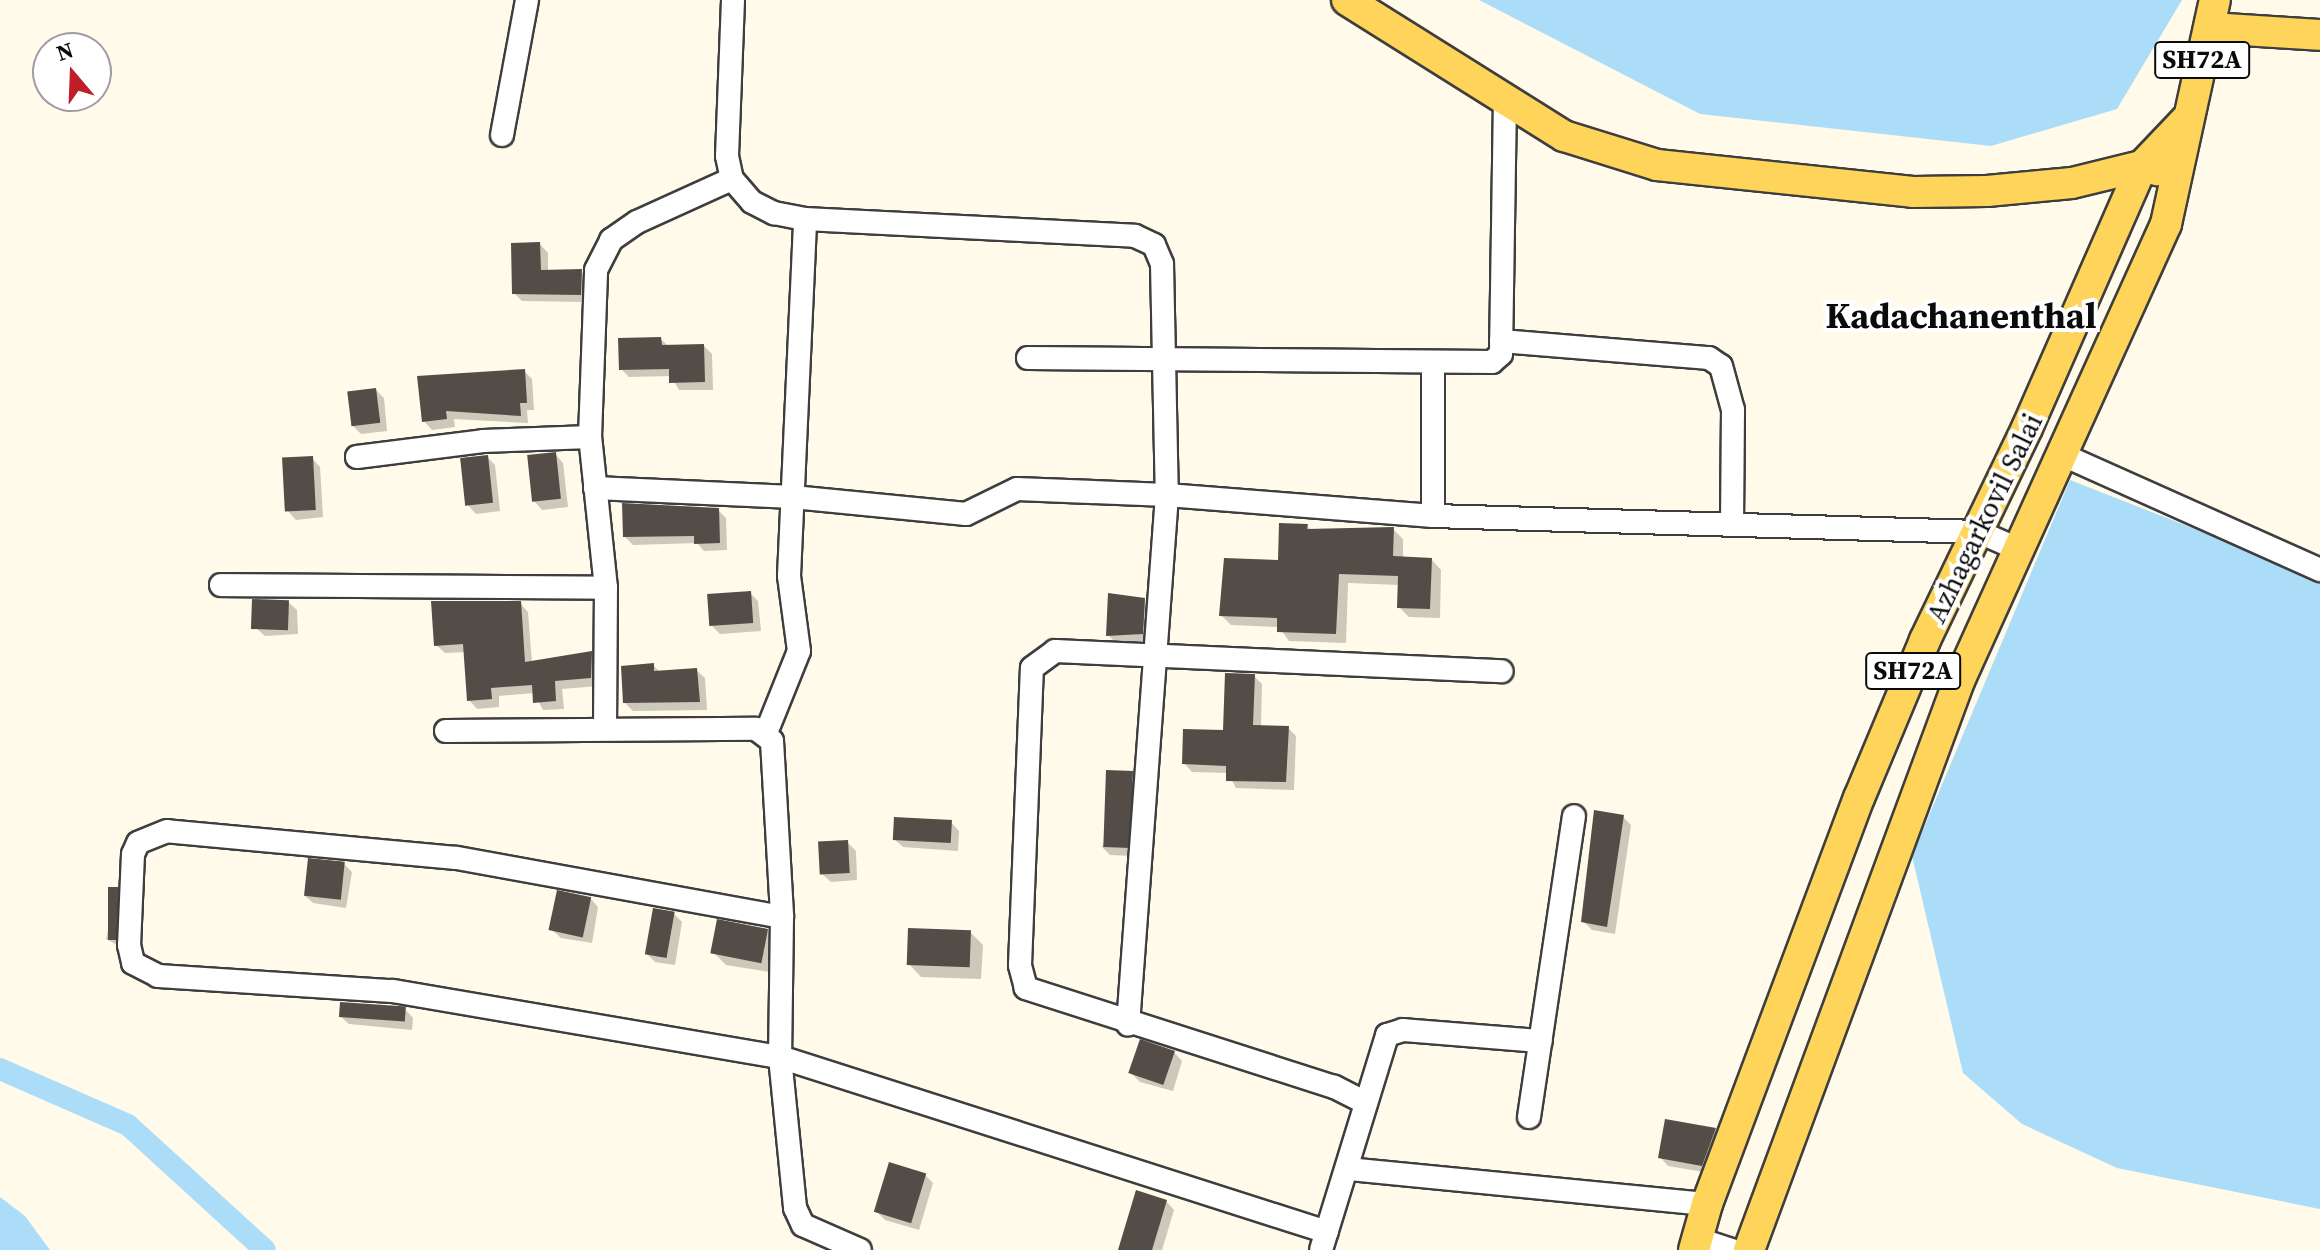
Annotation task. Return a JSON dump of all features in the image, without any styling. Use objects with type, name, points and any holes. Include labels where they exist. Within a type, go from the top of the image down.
[{"type":"main road","points":[[1347,0],[1505,102],[1564,136],[1607,153],[1733,174],[1913,192],[1987,191],[2072,183],[2142,166],[2176,175]]},
{"type":"main road","points":[[2213,14],[2320,35]]},
{"type":"main road","name":"Azhagarkovil Salai","points":[[1749,1250],[1959,681],[2166,224],[2187,119],[2213,14]]},
{"type":"main road","name":"Azhagarkovil Salai","points":[[1696,1245],[1707,1204],[1859,798],[1925,640],[1979,532],[2142,166],[2187,119]]},
{"type":"street","points":[[502,135],[527,0]]},
{"type":"street","points":[[733,0],[727,156],[732,179],[752,202],[774,213],[805,219],[1135,236],[1154,245],[1162,264],[1167,495],[1158,652],[1128,1025]]},
{"type":"street","points":[[1028,358],[1492,362],[1501,354],[1505,102]]},
{"type":"street","points":[[605,728],[606,588],[590,437],[596,270],[611,240],[637,222],[732,179]]},
{"type":"street","points":[[805,219],[789,576],[799,651],[766,733],[776,755],[782,917],[780,1057],[795,1208],[803,1225],[860,1250]]},
{"type":"street","points":[[1501,341],[1709,358],[1721,366],[1733,410],[1732,523]]},
{"type":"street","points":[[1433,362],[1433,516]]},
{"type":"street","points":[[357,457],[483,441],[590,437]]},
{"type":"street","points":[[2063,455],[2320,570]]},
{"type":"street","points":[[595,488],[793,497],[966,514],[1017,489],[1167,495],[1433,516],[1979,532],[2018,549]]},
{"type":"street","points":[[221,585],[606,588]]},
{"type":"street","points":[[1366,1103],[1334,1087],[1033,994],[1021,976],[1028,688],[1032,668],[1055,651],[1158,652],[1502,671]]},
{"type":"street","points":[[446,731],[605,728],[766,733]]},
{"type":"street","points":[[1529,1117],[1574,816]]},
{"type":"street","points":[[782,917],[441,856],[167,831],[138,843],[133,854],[129,945],[133,963],[158,976],[393,991],[780,1057],[1324,1241],[1348,1169],[1382,1041],[1393,1032],[1541,1041]]},
{"type":"street","points":[[1348,1169],[1707,1204]]},
{"type":"street","points":[[1696,1245],[1732,1250]]},
{"type":"water","points":[[1479,0],[2182,0],[2117,109],[1991,146],[1700,114]]},
{"type":"water","points":[[2070,480],[2320,578],[2320,1209],[2117,1168],[2022,1124],[1963,1073],[1912,856]]},
{"type":"water","points":[[0,1197],[25,1216],[50,1250],[0,1250]]},
{"type":"building","points":[[540,242],[541,270],[582,269],[581,295],[512,294],[511,243]]},
{"type":"building","points":[[661,337],[662,345],[704,344],[705,382],[669,383],[669,369],[619,370],[618,338]]},
{"type":"building","points":[[525,369],[527,403],[520,403],[521,416],[446,411],[447,419],[422,422],[417,376]]},
{"type":"building","points":[[376,388],[380,423],[351,426],[347,392]]},
{"type":"building","points":[[556,452],[561,499],[532,502],[527,455]]},
{"type":"building","points":[[488,455],[493,503],[465,506],[460,458]]},
{"type":"building","points":[[313,456],[316,510],[285,512],[282,458]]},
{"type":"building","points":[[622,503],[719,508],[720,543],[694,544],[694,536],[623,537]]},
{"type":"building","points":[[1279,523],[1308,524],[1307,529],[1394,527],[1393,556],[1432,558],[1430,609],[1397,608],[1398,576],[1339,574],[1336,634],[1277,632],[1277,618],[1219,616],[1224,558],[1278,560]]},
{"type":"building","points":[[751,591],[753,623],[709,626],[707,594]]},
{"type":"building","points":[[1108,593],[1145,598],[1143,634],[1106,636]]},
{"type":"building","points":[[252,599],[289,600],[288,630],[251,629]]},
{"type":"building","points":[[431,601],[521,601],[525,662],[592,651],[591,678],[555,681],[556,701],[533,703],[532,685],[491,688],[492,699],[467,701],[463,644],[434,646]]},
{"type":"building","points":[[654,663],[654,671],[697,668],[700,702],[623,703],[621,666]]},
{"type":"building","points":[[1225,673],[1255,674],[1253,725],[1289,726],[1286,782],[1226,781],[1226,766],[1182,764],[1183,729],[1223,730]]},
{"type":"building","points":[[1106,770],[1133,771],[1130,848],[1103,847]]},
{"type":"building","points":[[1594,810],[1624,815],[1607,927],[1581,922]]},
{"type":"building","points":[[894,817],[952,820],[951,843],[893,840]]},
{"type":"building","points":[[848,840],[850,873],[820,875],[818,842]]},
{"type":"building","points":[[308,858],[345,862],[341,900],[304,896]]},
{"type":"building","points":[[108,887],[118,887],[118,940],[108,940]]},
{"type":"building","points":[[557,890],[591,897],[583,937],[548,930]]},
{"type":"building","points":[[653,908],[675,912],[667,958],[645,954]]},
{"type":"building","points":[[717,919],[768,929],[761,963],[710,953]]},
{"type":"building","points":[[908,928],[971,930],[970,967],[907,965]]},
{"type":"building","points":[[340,1002],[406,1007],[405,1022],[339,1017]]},
{"type":"building","points":[[1140,1039],[1175,1051],[1163,1085],[1128,1073]]},
{"type":"building","points":[[1665,1119],[1716,1128],[1702,1166],[1658,1158]]},
{"type":"building","points":[[889,1162],[926,1173],[911,1223],[874,1212]]},
{"type":"building","points":[[1136,1190],[1167,1200],[1152,1250],[1118,1250]]},
{"type":"waterway","points":[[0,1069],[128,1125],[265,1250]]},
{"type":"district","name":"Kadachanenthal","points":[[1961,316]]}]
